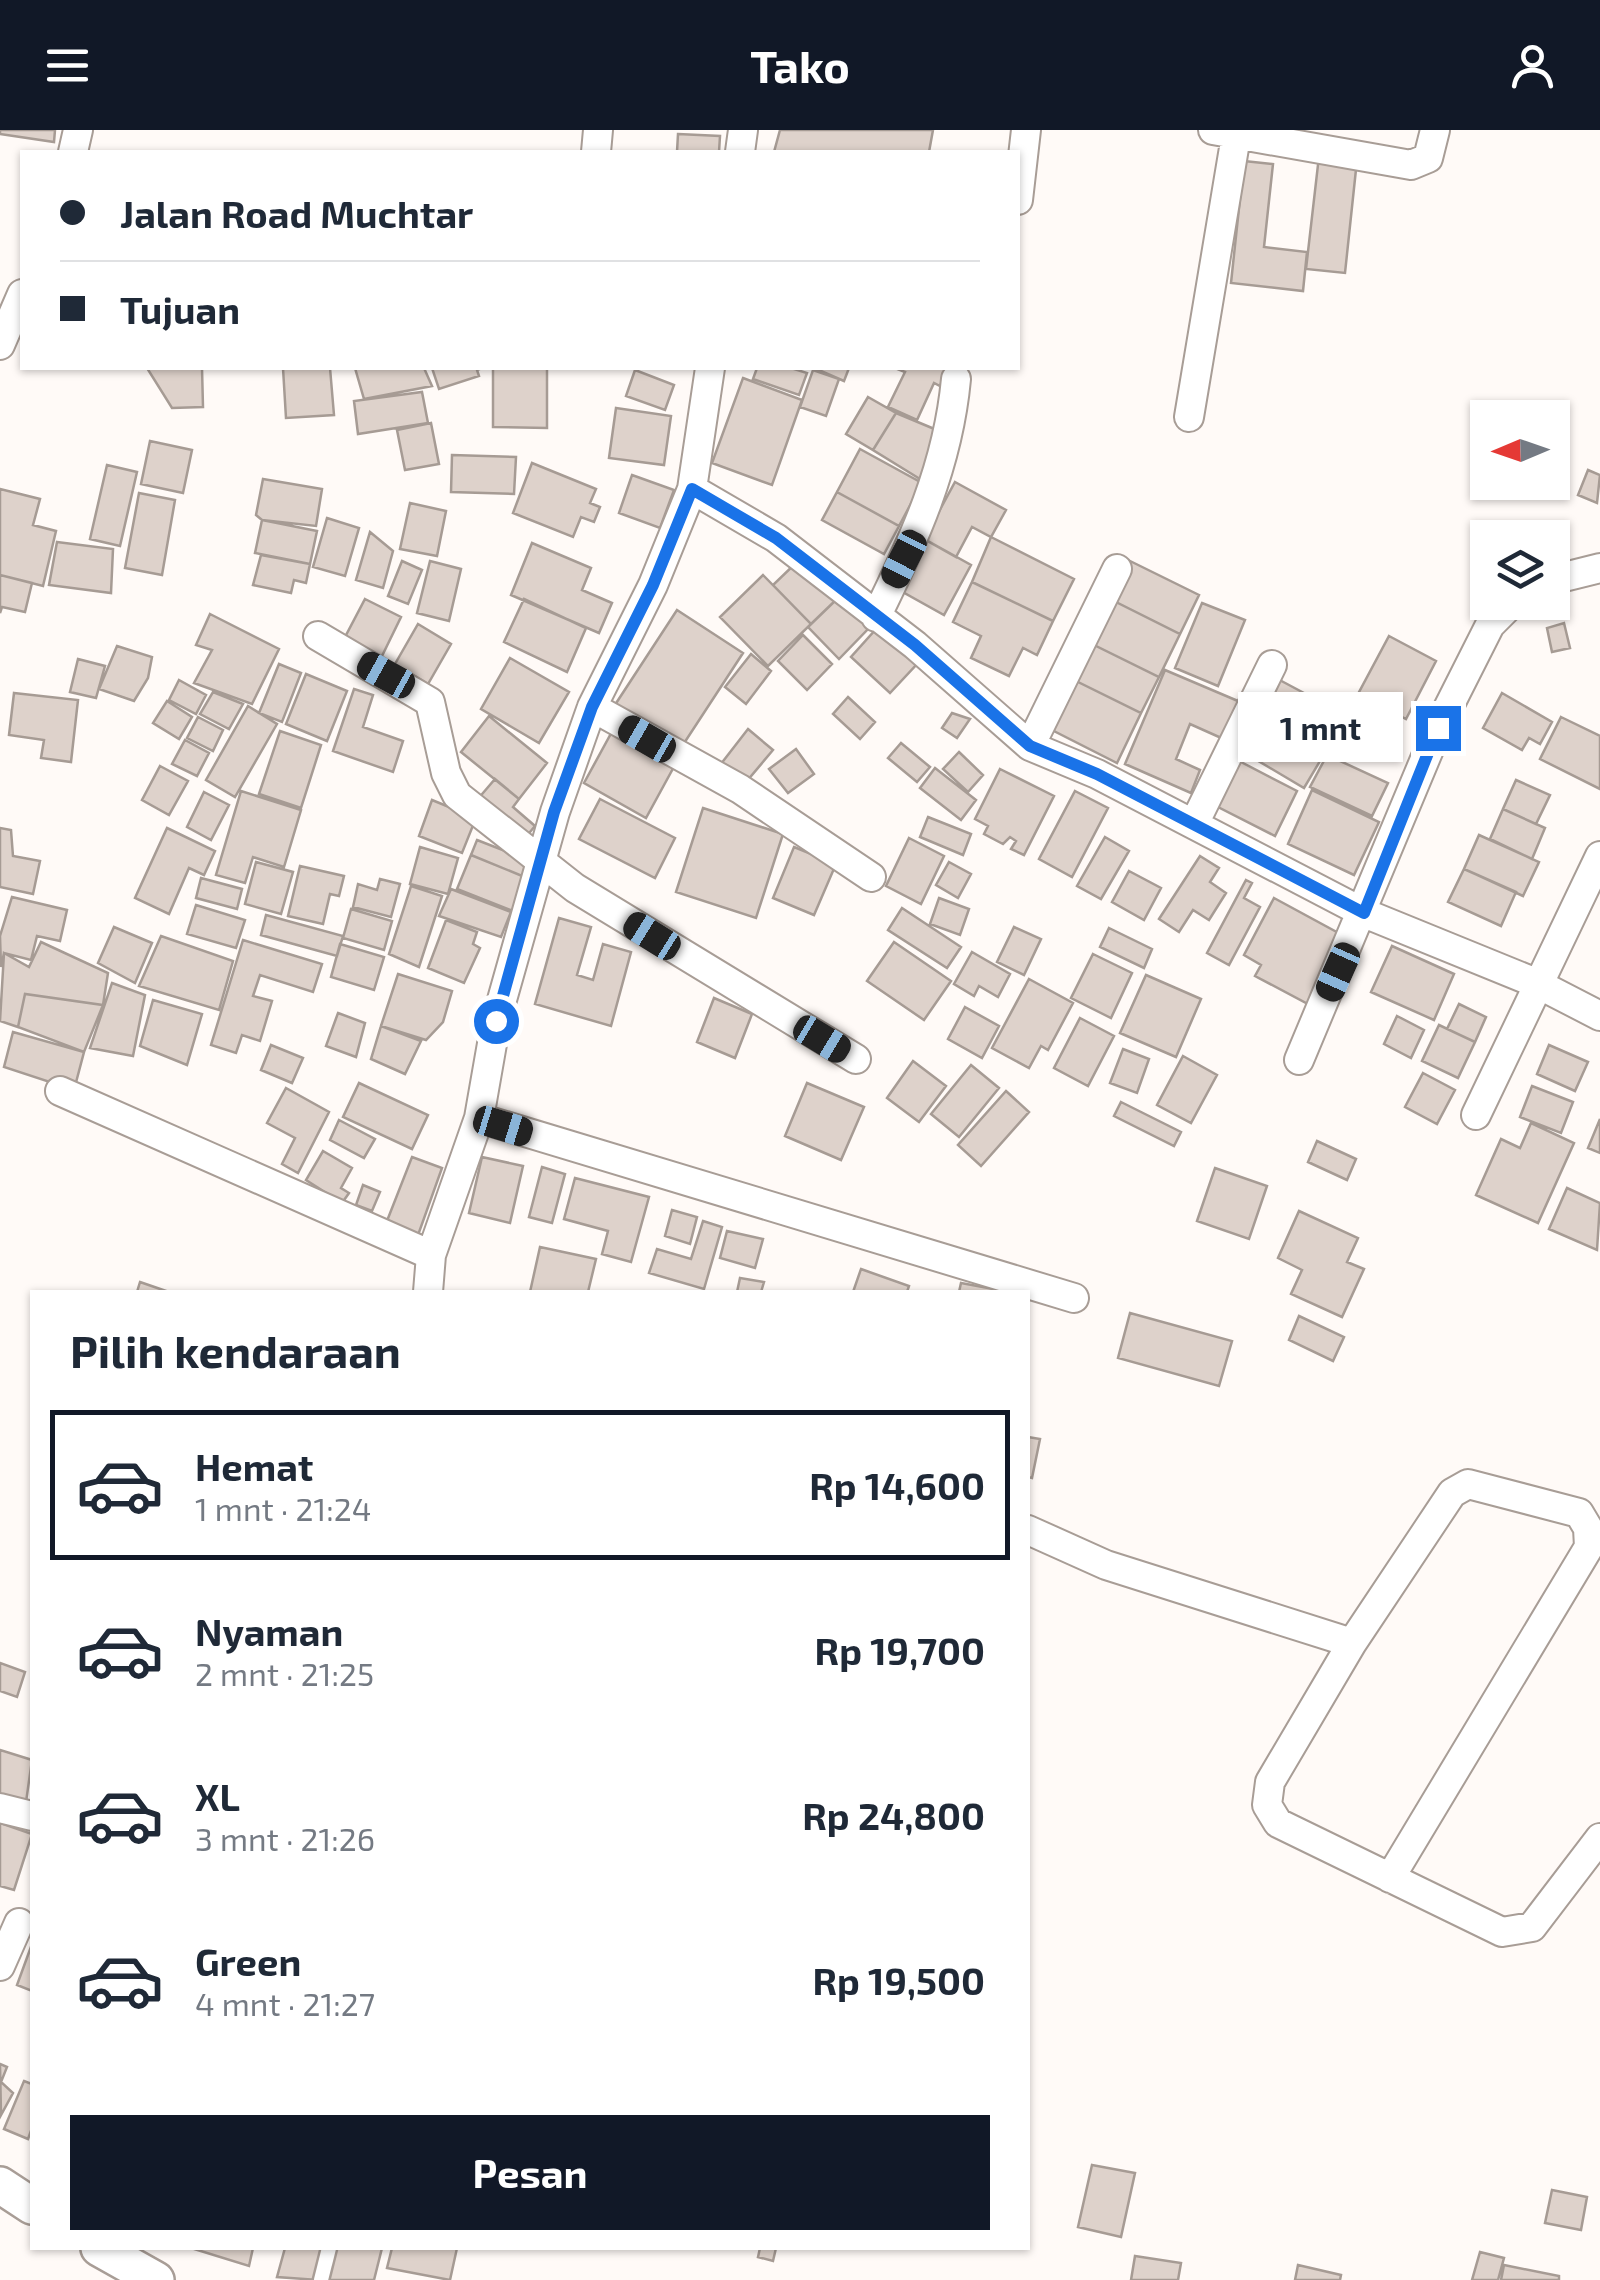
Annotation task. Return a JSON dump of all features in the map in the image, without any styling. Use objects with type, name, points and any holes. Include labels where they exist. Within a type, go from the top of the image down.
[{"type":"street","points":[[1020,182],[1026,130]]},
{"type":"street","points":[[1189,418],[1229,131],[1411,165],[1428,158],[1435,130]]},
{"type":"street","points":[[0,344],[20,299]]},
{"type":"street","points":[[428,1290],[431,1254],[479,1118],[496,1021],[541,859],[592,707],[653,585],[692,489],[710,370]]},
{"type":"street","points":[[876,617],[921,522],[941,467],[956,379]]},
{"type":"street","points":[[692,489],[776,538],[928,656],[1030,746],[1194,824],[1364,913],[1536,983],[1600,1016]]},
{"type":"street","points":[[1570,576],[1600,568]]},
{"type":"street","points":[[1030,746],[1118,569]]},
{"type":"street","points":[[1299,1060],[1364,913],[1438,728],[1496,620]]},
{"type":"street","points":[[318,636],[430,702],[451,786],[575,888],[856,1059]]},
{"type":"street","points":[[1194,824],[1272,665]]},
{"type":"street","points":[[592,707],[740,789],[871,877]]},
{"type":"street","points":[[1476,1115],[1600,856]]},
{"type":"street","points":[[60,1091],[431,1254]]},
{"type":"street","points":[[479,1118],[1074,1298]]},
{"type":"street","points":[[1390,1878],[1589,1546],[1588,1528],[1579,1513],[1468,1484],[1452,1492],[1352,1643],[1270,1782],[1267,1805],[1278,1823],[1390,1878],[1502,1932],[1518,1933],[1532,1927],[1600,1838]]},
{"type":"street","points":[[1030,1531],[1106,1565],[1352,1643]]},
{"type":"street","points":[[0,1808],[30,1816]]},
{"type":"street","points":[[0,1966],[19,1923]]},
{"type":"street","points":[[0,2185],[30,2205]]},
{"type":"street","points":[[104,2250],[144,2266]]},
{"type":"lane","points":[[321,2280],[328,2250]]},
{"type":"building","points":[[0,130],[55,130],[54,142],[0,134]]},
{"type":"building","points":[[780,130],[933,130],[929,150],[775,150]]},
{"type":"building","points":[[678,134],[720,136],[719,150],[677,150]]},
{"type":"building","points":[[1319,156],[1357,160],[1345,273],[1306,269]]},
{"type":"building","points":[[1244,161],[1273,164],[1264,247],[1307,252],[1303,291],[1231,283]]},
{"type":"building","points":[[148,370],[202,370],[203,407],[172,408]]},
{"type":"building","points":[[283,370],[330,370],[334,415],[286,418]]},
{"type":"building","points":[[356,370],[425,370],[432,386],[364,399]]},
{"type":"building","points":[[433,370],[477,370],[479,376],[439,389]]},
{"type":"building","points":[[493,370],[547,370],[547,428],[493,427]]},
{"type":"building","points":[[635,370],[674,385],[665,410],[626,396]]},
{"type":"building","points":[[756,370],[807,373],[799,395],[753,379]]},
{"type":"building","points":[[813,370],[839,379],[826,416],[800,407]]},
{"type":"building","points":[[819,370],[848,370],[844,381]]},
{"type":"building","points":[[900,370],[947,370],[940,386],[934,383],[917,420],[888,407],[905,372]]},
{"type":"building","points":[[743,378],[802,400],[772,485],[712,463]]},
{"type":"building","points":[[422,392],[428,423],[358,434],[354,401]]},
{"type":"building","points":[[868,397],[896,413],[873,450],[846,434]]},
{"type":"building","points":[[616,408],[671,416],[664,465],[609,458]]},
{"type":"building","points":[[896,413],[944,433],[920,479],[873,450]]},
{"type":"building","points":[[431,423],[439,464],[405,470],[397,430]]},
{"type":"building","points":[[150,441],[192,450],[183,493],[141,484]]},
{"type":"building","points":[[860,449],[922,483],[899,526],[837,492]]},
{"type":"building","points":[[452,455],[516,457],[514,494],[451,492]]},
{"type":"building","points":[[532,463],[596,489],[590,503],[600,507],[594,522],[581,517],[573,537],[513,513]]},
{"type":"building","points":[[107,465],[137,472],[120,546],[90,539]]},
{"type":"building","points":[[1588,470],[1600,475],[1597,503],[1578,495]]},
{"type":"building","points":[[632,475],[674,490],[660,528],[619,513]]},
{"type":"building","points":[[263,479],[322,489],[316,526],[262,520],[256,515]]},
{"type":"building","points":[[955,482],[1006,510],[991,537],[972,527],[956,557],[924,539]]},
{"type":"building","points":[[0,489],[40,499],[33,525],[56,531],[43,586],[0,575]]},
{"type":"building","points":[[837,492],[899,526],[884,554],[822,520]]},
{"type":"building","points":[[139,493],[175,500],[162,575],[125,568]]},
{"type":"building","points":[[410,503],[446,511],[437,556],[400,549]]},
{"type":"building","points":[[327,518],[359,528],[345,576],[313,567]]},
{"type":"building","points":[[262,520],[317,531],[310,564],[255,553]]},
{"type":"building","points":[[370,532],[393,551],[383,588],[356,580]]},
{"type":"building","points":[[919,536],[971,565],[944,615],[892,586]]},
{"type":"building","points":[[991,537],[1074,579],[1053,621],[972,582]]},
{"type":"building","points":[[57,542],[113,549],[111,593],[49,585]]},
{"type":"building","points":[[532,543],[591,568],[582,590],[612,603],[599,633],[511,595]]},
{"type":"building","points":[[261,555],[310,564],[306,583],[294,580],[291,593],[253,585]]},
{"type":"building","points":[[1126,559],[1199,595],[1180,634],[1108,598]]},
{"type":"building","points":[[402,561],[422,570],[408,604],[388,596]]},
{"type":"building","points":[[430,561],[461,569],[449,621],[417,613]]},
{"type":"building","points":[[798,561],[839,597],[811,624],[773,585]]},
{"type":"building","points":[[0,575],[32,583],[25,612],[2,607],[0,613]]},
{"type":"building","points":[[763,575],[811,624],[768,666],[720,617]]},
{"type":"building","points":[[972,582],[1053,621],[1037,655],[1023,648],[1009,676],[971,658],[981,636],[953,622]]},
{"type":"building","points":[[839,597],[869,628],[839,659],[808,627]]},
{"type":"building","points":[[1108,598],[1180,634],[1159,677],[1086,641]]},
{"type":"building","points":[[365,599],[401,617],[381,658],[344,639]]},
{"type":"building","points":[[524,599],[586,628],[567,672],[504,642]]},
{"type":"building","points":[[1202,603],[1245,620],[1218,686],[1175,668]]},
{"type":"building","points":[[677,610],[743,653],[677,754],[611,711]]},
{"type":"building","points":[[210,614],[279,649],[252,704],[194,683],[212,650],[196,645]]},
{"type":"building","points":[[1564,623],[1570,648],[1552,652],[1547,628]]},
{"type":"building","points":[[418,624],[451,644],[428,684],[395,664]]},
{"type":"building","points":[[877,628],[917,664],[890,693],[851,657]]},
{"type":"building","points":[[803,635],[832,664],[807,690],[778,661]]},
{"type":"building","points":[[1389,636],[1436,661],[1406,719],[1358,694]]},
{"type":"building","points":[[1086,641],[1159,677],[1141,713],[1068,677]]},
{"type":"building","points":[[117,646],[152,657],[148,678],[134,701],[99,689]]},
{"type":"building","points":[[751,654],[771,671],[746,704],[725,687]]},
{"type":"building","points":[[510,658],[569,692],[539,743],[481,709]]},
{"type":"building","points":[[78,659],[105,666],[96,698],[70,692]]},
{"type":"building","points":[[279,664],[301,673],[282,722],[259,713]]},
{"type":"building","points":[[1165,670],[1245,704],[1228,741],[1190,724],[1176,759],[1200,770],[1191,793],[1125,764]]},
{"type":"building","points":[[306,674],[347,691],[327,741],[286,724]]},
{"type":"building","points":[[1068,677],[1141,713],[1117,763],[1044,726]]},
{"type":"building","points":[[1274,677],[1347,716],[1327,755],[1253,714]]},
{"type":"building","points":[[179,680],[206,695],[196,714],[169,700]]},
{"type":"building","points":[[354,689],[373,695],[363,727],[403,741],[393,772],[333,751]]},
{"type":"building","points":[[213,692],[243,704],[229,729],[200,714]]},
{"type":"building","points":[[14,693],[78,700],[71,762],[41,758],[44,740],[9,735]]},
{"type":"building","points":[[1502,693],[1552,722],[1540,744],[1529,738],[1522,750],[1483,728]]},
{"type":"building","points":[[848,697],[875,722],[860,739],[833,714]]},
{"type":"building","points":[[167,701],[192,717],[179,739],[153,723]]},
{"type":"building","points":[[248,706],[277,724],[235,797],[206,780]]},
{"type":"building","points":[[952,713],[970,719],[957,738],[942,728]]},
{"type":"building","points":[[489,716],[547,763],[519,799],[461,752]]},
{"type":"building","points":[[198,717],[223,730],[213,751],[187,738]]},
{"type":"building","points":[[1561,717],[1600,736],[1600,789],[1540,759]]},
{"type":"building","points":[[1254,721],[1320,761],[1304,788],[1238,749]]},
{"type":"building","points":[[1358,722],[1389,739],[1377,759],[1346,741]]},
{"type":"building","points":[[614,728],[676,763],[646,818],[584,783]]},
{"type":"building","points":[[748,729],[773,750],[741,788],[717,769]]},
{"type":"building","points":[[280,731],[321,745],[301,808],[259,794]]},
{"type":"building","points":[[185,740],[209,753],[197,776],[172,764]]},
{"type":"building","points":[[901,743],[930,767],[917,782],[888,758]]},
{"type":"building","points":[[796,749],[814,774],[788,793],[769,769]]},
{"type":"building","points":[[959,752],[983,775],[968,792],[943,769]]},
{"type":"building","points":[[1327,755],[1388,783],[1372,816],[1310,787]]},
{"type":"building","points":[[1239,761],[1297,791],[1275,836],[1216,806]]},
{"type":"building","points":[[160,766],[188,781],[169,815],[142,800]]},
{"type":"building","points":[[935,768],[976,800],[961,820],[920,788]]},
{"type":"building","points":[[1000,769],[1054,796],[1024,855],[1011,849],[1016,841],[1010,837],[1003,844],[984,834],[988,826],[975,819]]},
{"type":"building","points":[[495,779],[519,799],[513,807],[535,826],[525,838],[477,800]]},
{"type":"building","points":[[1516,780],[1550,795],[1536,824],[1503,809]]},
{"type":"building","points":[[1312,790],[1379,822],[1354,875],[1288,844]]},
{"type":"building","points":[[241,791],[301,810],[284,867],[253,857],[245,883],[216,875]]},
{"type":"building","points":[[1075,791],[1108,808],[1072,877],[1039,859]]},
{"type":"building","points":[[204,792],[229,805],[211,840],[187,827]]},
{"type":"building","points":[[600,799],[675,838],[655,878],[579,839]]},
{"type":"building","points":[[432,800],[476,818],[462,853],[419,836]]},
{"type":"building","points":[[703,808],[783,834],[756,918],[676,892]]},
{"type":"building","points":[[1503,809],[1545,828],[1532,859],[1490,839]]},
{"type":"building","points":[[928,817],[971,834],[963,855],[920,837]]},
{"type":"building","points":[[0,828],[11,830],[13,856],[40,861],[33,894],[0,887]]},
{"type":"building","points":[[167,828],[215,851],[204,875],[189,868],[169,914],[135,898]]},
{"type":"building","points":[[1479,835],[1539,862],[1523,896],[1464,869]]},
{"type":"building","points":[[1105,837],[1129,851],[1101,899],[1077,886]]},
{"type":"building","points":[[909,838],[944,856],[921,904],[886,886]]},
{"type":"building","points":[[477,840],[533,862],[527,878],[471,855]]},
{"type":"building","points":[[420,847],[458,858],[448,894],[410,884]]},
{"type":"building","points":[[794,847],[836,864],[814,915],[773,898]]},
{"type":"building","points":[[471,855],[527,878],[513,911],[457,889]]},
{"type":"building","points":[[1200,856],[1219,868],[1210,882],[1226,893],[1209,920],[1193,910],[1179,932],[1159,919]]},
{"type":"building","points":[[256,862],[293,872],[281,914],[245,904]]},
{"type":"building","points":[[949,862],[971,874],[958,898],[936,885]]},
{"type":"building","points":[[300,866],[344,876],[339,896],[330,894],[323,924],[288,916]]},
{"type":"building","points":[[1464,869],[1516,892],[1501,926],[1448,902]]},
{"type":"building","points":[[1129,871],[1161,888],[1144,920],[1112,902]]},
{"type":"building","points":[[201,878],[242,889],[237,909],[196,898]]},
{"type":"building","points":[[380,879],[400,884],[391,917],[353,907],[358,884],[377,890]]},
{"type":"building","points":[[1246,880],[1252,883],[1244,898],[1260,907],[1229,965],[1207,953]]},
{"type":"building","points":[[411,886],[442,896],[419,967],[389,954]]},
{"type":"building","points":[[451,889],[511,912],[501,937],[439,916]]},
{"type":"building","points":[[12,897],[67,910],[60,941],[37,936],[31,960],[4,953],[1,967],[0,936]]},
{"type":"building","points":[[939,898],[969,909],[960,935],[930,924]]},
{"type":"building","points":[[1274,898],[1344,936],[1308,1004],[1255,976],[1261,965],[1244,955]]},
{"type":"building","points":[[196,905],[245,920],[236,948],[187,934]]},
{"type":"building","points":[[902,908],[961,947],[947,968],[888,930]]},
{"type":"building","points":[[351,909],[392,921],[384,950],[343,938]]},
{"type":"building","points":[[266,915],[343,936],[337,956],[261,935]]},
{"type":"building","points":[[559,918],[591,927],[577,975],[593,980],[603,944],[631,952],[611,1026],[535,1004]]},
{"type":"building","points":[[446,920],[477,932],[473,944],[480,948],[464,983],[428,968]]},
{"type":"building","points":[[114,927],[152,943],[135,983],[98,963]]},
{"type":"building","points":[[1014,927],[1041,939],[1024,975],[997,962]]},
{"type":"building","points":[[1109,928],[1152,949],[1144,968],[1100,947]]},
{"type":"building","points":[[161,936],[233,961],[219,1010],[139,986]]},
{"type":"building","points":[[243,940],[322,964],[313,992],[260,975],[253,996],[272,1001],[260,1041],[242,1035],[236,1053],[211,1045]]},
{"type":"building","points":[[41,942],[108,973],[103,1005],[25,994],[18,1027],[0,1021],[4,953],[29,967]]},
{"type":"building","points":[[894,942],[951,981],[924,1020],[867,981]]},
{"type":"building","points":[[340,944],[384,957],[374,990],[331,977]]},
{"type":"building","points":[[1392,946],[1454,974],[1434,1020],[1371,992]]},
{"type":"building","points":[[972,952],[1010,974],[998,997],[979,986],[974,996],[954,984]]},
{"type":"building","points":[[1093,954],[1132,973],[1111,1018],[1071,998]]},
{"type":"building","points":[[398,974],[452,991],[443,1022],[426,1040],[381,1026]]},
{"type":"building","points":[[1146,975],[1201,999],[1176,1057],[1120,1033]]},
{"type":"building","points":[[1029,979],[1073,1003],[1048,1050],[1041,1046],[1029,1068],[992,1048]]},
{"type":"building","points":[[112,983],[145,995],[133,1056],[90,1048]]},
{"type":"building","points":[[25,994],[103,1005],[84,1052],[18,1027]]},
{"type":"building","points":[[714,998],[752,1014],[735,1058],[697,1042]]},
{"type":"building","points":[[153,1000],[202,1014],[187,1065],[140,1046]]},
{"type":"building","points":[[1459,1004],[1486,1017],[1475,1042],[1447,1029]]},
{"type":"building","points":[[965,1007],[999,1026],[982,1058],[948,1039]]},
{"type":"building","points":[[338,1013],[365,1023],[356,1057],[326,1046]]},
{"type":"building","points":[[1397,1016],[1424,1030],[1411,1058],[1384,1044]]},
{"type":"building","points":[[1080,1018],[1114,1036],[1088,1086],[1054,1068]]},
{"type":"building","points":[[1439,1025],[1475,1042],[1458,1078],[1422,1061]]},
{"type":"building","points":[[381,1026],[421,1041],[405,1074],[371,1059]]},
{"type":"building","points":[[13,1032],[84,1052],[74,1090],[4,1067]]},
{"type":"building","points":[[271,1045],[303,1058],[292,1083],[261,1070]]},
{"type":"building","points":[[1549,1045],[1588,1062],[1575,1091],[1537,1074]]},
{"type":"building","points":[[1123,1049],[1149,1059],[1137,1093],[1110,1083]]},
{"type":"building","points":[[1183,1056],[1217,1075],[1191,1123],[1157,1105]]},
{"type":"building","points":[[913,1061],[946,1086],[919,1122],[887,1098]]},
{"type":"building","points":[[971,1065],[999,1088],[959,1137],[931,1114]]},
{"type":"building","points":[[1423,1073],[1455,1090],[1437,1124],[1405,1107]]},
{"type":"building","points":[[359,1083],[428,1115],[412,1149],[343,1117]]},
{"type":"building","points":[[807,1083],[864,1107],[841,1160],[785,1136]]},
{"type":"building","points":[[1532,1086],[1573,1102],[1561,1133],[1520,1117]]},
{"type":"building","points":[[286,1088],[329,1112],[298,1173],[282,1164],[295,1138],[267,1123]]},
{"type":"building","points":[[1006,1091],[1029,1112],[981,1166],[958,1145]]},
{"type":"building","points":[[1121,1102],[1181,1132],[1174,1146],[1114,1116]]},
{"type":"building","points":[[1600,1119],[1600,1153],[1588,1148]]},
{"type":"building","points":[[339,1120],[375,1139],[364,1158],[330,1140]]},
{"type":"building","points":[[1531,1123],[1574,1143],[1538,1223],[1476,1195],[1501,1139],[1520,1148]]},
{"type":"building","points":[[1317,1141],[1356,1159],[1347,1180],[1308,1162]]},
{"type":"building","points":[[323,1151],[352,1168],[341,1188],[349,1193],[342,1203],[306,1180]]},
{"type":"building","points":[[412,1157],[442,1168],[417,1238],[385,1226]]},
{"type":"building","points":[[482,1157],[523,1166],[510,1223],[469,1213]]},
{"type":"building","points":[[542,1167],[565,1174],[552,1223],[529,1217]]},
{"type":"building","points":[[1215,1168],[1267,1186],[1249,1239],[1197,1221]]},
{"type":"building","points":[[575,1178],[649,1197],[631,1262],[602,1254],[608,1231],[564,1219]]},
{"type":"building","points":[[363,1185],[380,1192],[372,1211],[356,1205]]},
{"type":"building","points":[[1567,1188],[1600,1203],[1597,1250],[1549,1229]]},
{"type":"building","points":[[672,1210],[697,1217],[690,1244],[665,1236]]},
{"type":"building","points":[[1299,1211],[1358,1238],[1347,1262],[1364,1269],[1342,1317],[1291,1294],[1302,1270],[1278,1258]]},
{"type":"building","points":[[703,1221],[722,1227],[704,1289],[649,1273],[657,1249],[691,1259]]},
{"type":"building","points":[[727,1231],[763,1239],[755,1268],[720,1258]]},
{"type":"building","points":[[540,1247],[596,1259],[588,1290],[530,1290]]},
{"type":"building","points":[[861,1269],[909,1286],[908,1290],[854,1290]]},
{"type":"building","points":[[740,1278],[764,1282],[762,1290],[737,1290]]},
{"type":"building","points":[[140,1282],[163,1290],[138,1290]]},
{"type":"building","points":[[961,1283],[999,1290],[959,1290]]},
{"type":"building","points":[[1130,1313],[1232,1341],[1219,1386],[1118,1358]]},
{"type":"building","points":[[1299,1316],[1344,1337],[1333,1361],[1289,1340]]},
{"type":"building","points":[[1030,1437],[1040,1439],[1030,1478]]},
{"type":"building","points":[[0,1663],[25,1672],[17,1697],[0,1691]]},
{"type":"building","points":[[0,1750],[30,1759],[25,1809],[0,1801]]},
{"type":"building","points":[[0,1823],[30,1833],[30,1840],[14,1890],[0,1886]]},
{"type":"building","points":[[30,1949],[30,1990],[17,1985]]},
{"type":"building","points":[[0,2064],[7,2067],[1,2082],[13,2093],[1,2115]]},
{"type":"building","points":[[24,2081],[30,2083],[28,2139],[4,2129]]},
{"type":"building","points":[[1092,2165],[1135,2173],[1121,2237],[1078,2227]]},
{"type":"building","points":[[1552,2190],[1587,2197],[1581,2230],[1545,2223]]},
{"type":"building","points":[[197,2250],[253,2250],[249,2266]]},
{"type":"building","points":[[284,2250],[325,2250],[318,2280],[277,2277]]},
{"type":"building","points":[[332,2250],[382,2250],[374,2280],[324,2280]]},
{"type":"building","points":[[392,2250],[457,2250],[450,2280],[387,2268]]},
{"type":"building","points":[[760,2250],[776,2250],[773,2261],[758,2257]]},
{"type":"building","points":[[1480,2252],[1504,2258],[1498,2280],[1472,2280]]},
{"type":"building","points":[[1135,2256],[1181,2263],[1178,2280],[1131,2280]]},
{"type":"building","points":[[1298,2265],[1341,2275],[1340,2280],[1295,2280]]},
{"type":"building","points":[[1504,2265],[1559,2276],[1559,2280],[1501,2280]]},
{"type":"route","points":[[496,1021],[554,812],[592,707],[653,585],[692,489],[776,538],[915,645],[1030,746],[1097,774],[1364,913],[1438,728]]}]
